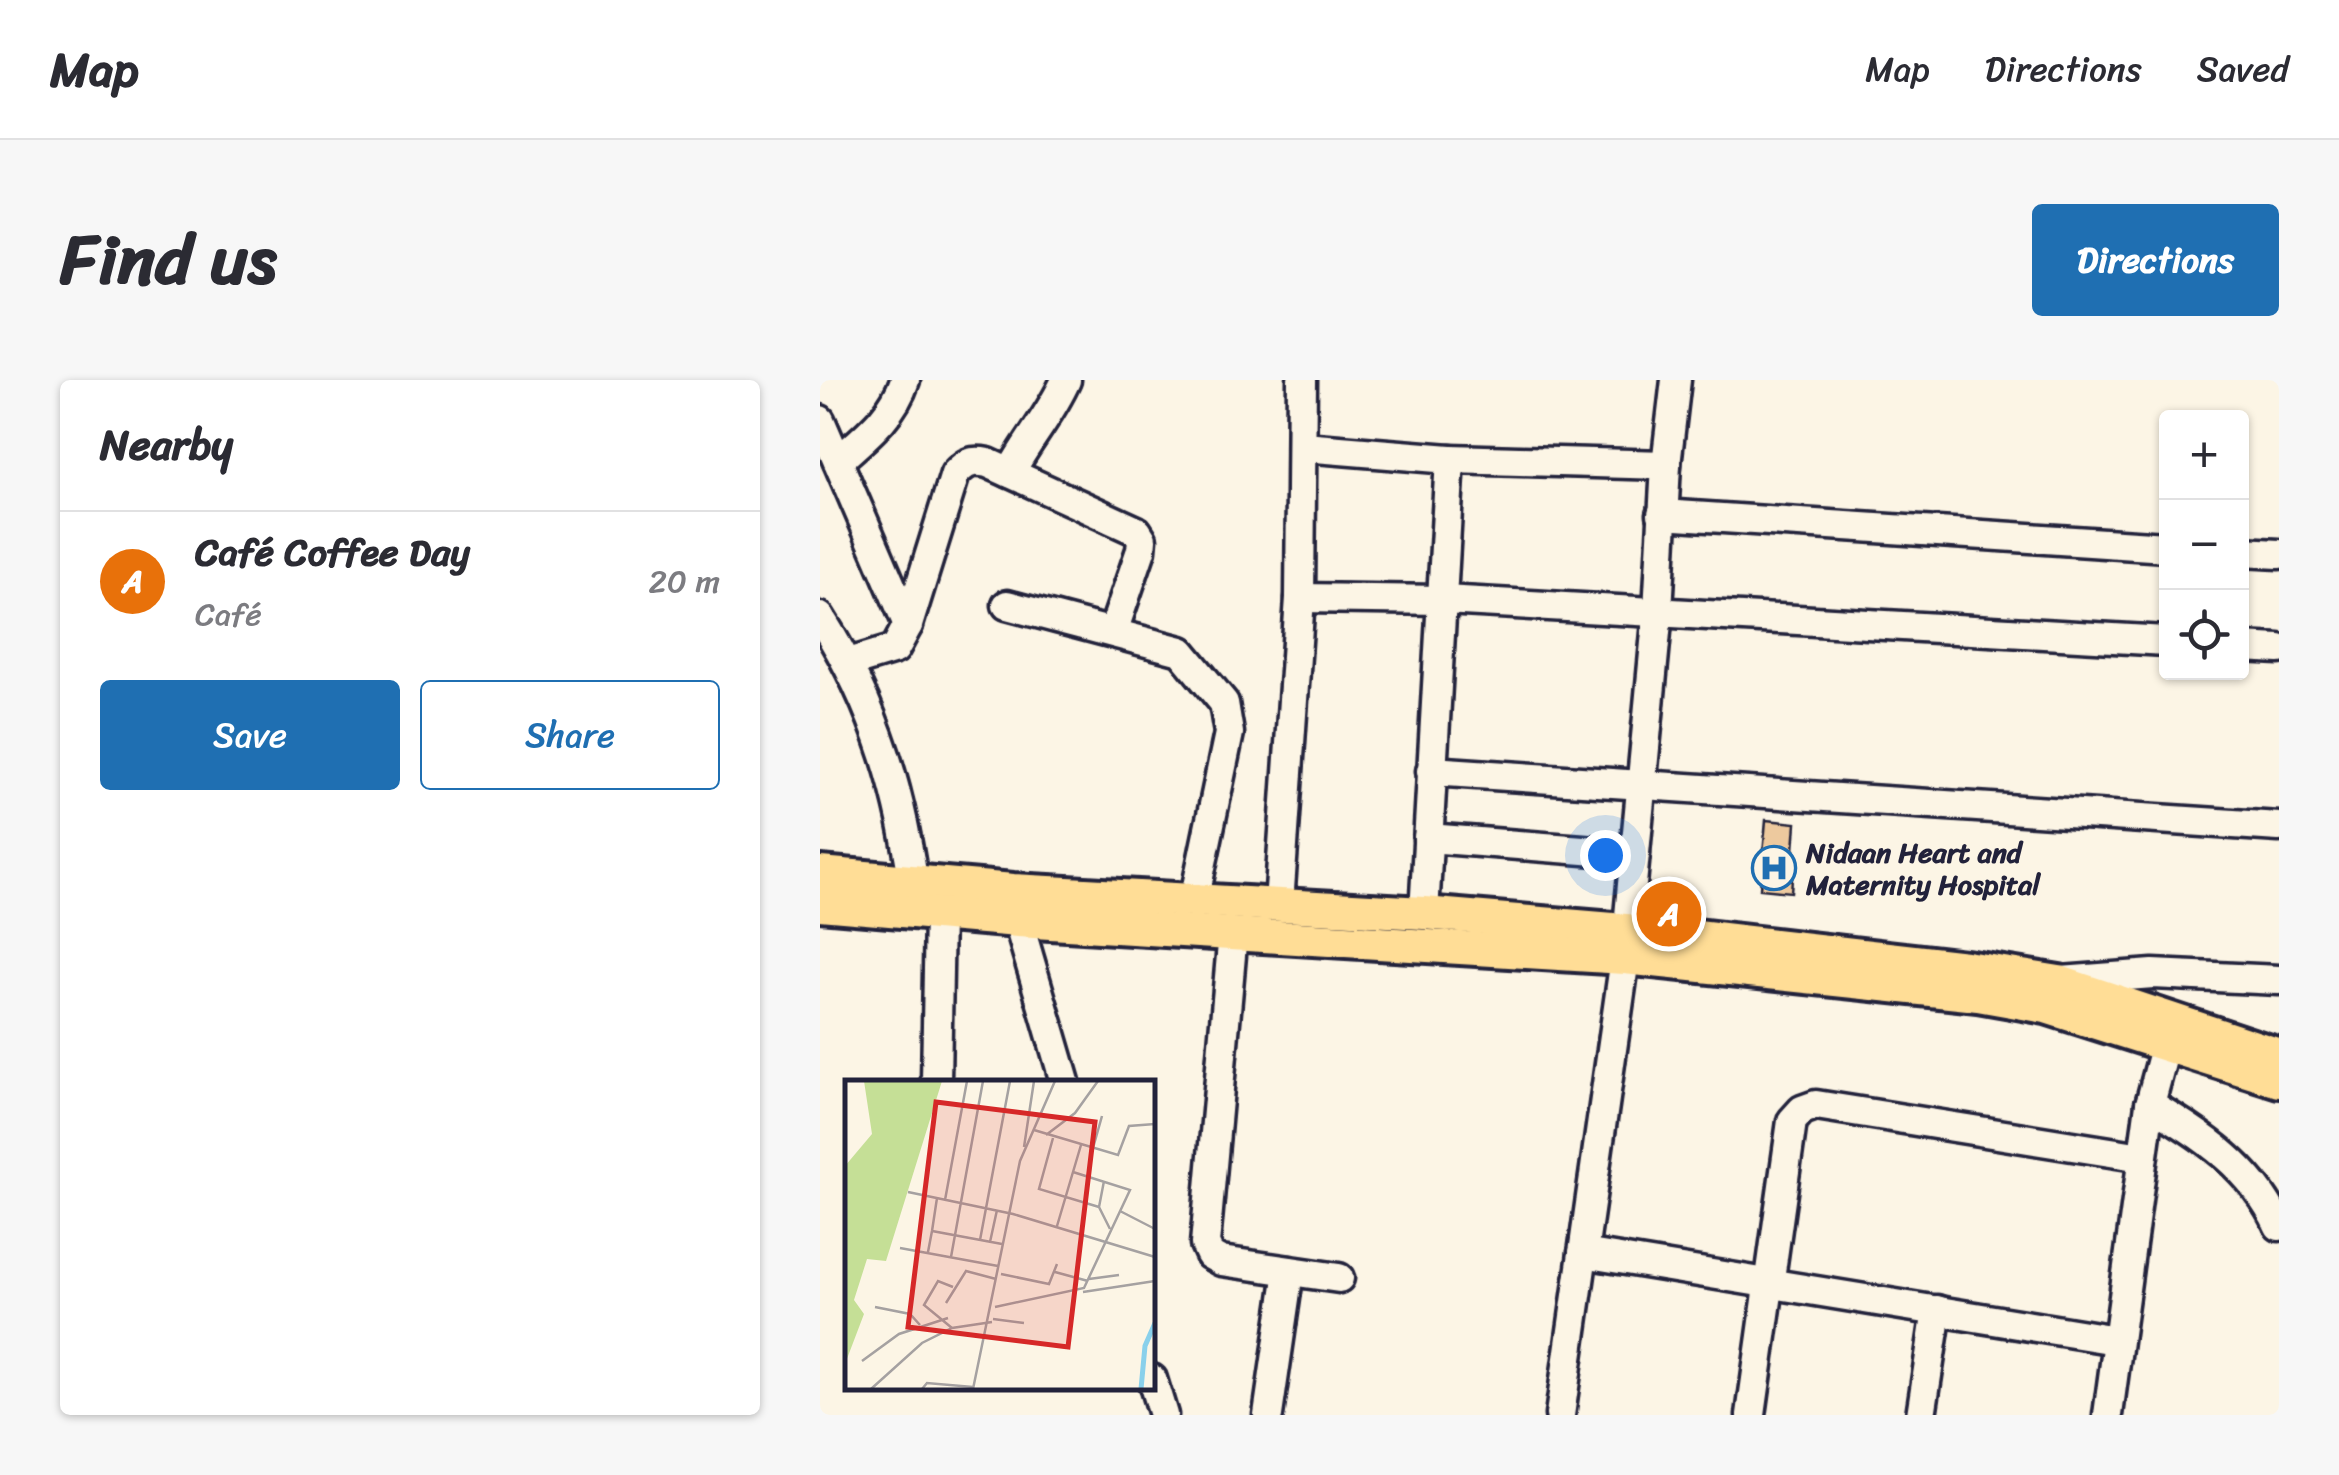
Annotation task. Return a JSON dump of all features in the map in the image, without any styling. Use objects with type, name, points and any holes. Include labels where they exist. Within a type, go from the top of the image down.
[{"type":"main road","points":[[820,873],[1018,922],[1233,933],[1627,944]]},
{"type":"main road","points":[[820,904],[923,901],[1013,890],[1424,912],[1978,995],[2052,994],[2172,1033],[2279,1081]]},
{"type":"main road","points":[[2172,1033],[2279,1055]]},
{"type":"street","points":[[838,461],[876,428],[894,406],[905,380]]},
{"type":"street","points":[[1010,474],[1021,451],[1056,404],[1066,380]]},
{"type":"street","points":[[1279,904],[1300,598],[1302,380]]},
{"type":"street","points":[[1560,1415],[1627,944],[1676,380]]},
{"type":"street","points":[[820,420],[908,625]]},
{"type":"street","points":[[1303,447],[1450,459],[1666,465]]},
{"type":"street","points":[[1424,912],[1450,459]]},
{"type":"street","points":[[849,664],[895,649],[908,625],[956,474],[965,463],[976,460],[1138,531],[1141,550],[1113,632]]},
{"type":"street","points":[[1662,514],[2159,547]]},
{"type":"street","points":[[2249,552],[2279,554]]},
{"type":"street","points":[[1300,598],[1444,600],[2159,641]]},
{"type":"street","points":[[1007,605],[1181,651],[1224,702],[1228,732],[1224,764],[1194,901]]},
{"type":"street","points":[[820,617],[849,664],[884,748],[903,814],[923,901],[936,1080]]},
{"type":"street","points":[[2249,647],[2279,650]]},
{"type":"street","points":[[1431,771],[2279,827]]},
{"type":"street","points":[[1428,838],[1635,854]]},
{"type":"street","points":[[1018,922],[1064,1080]]},
{"type":"street","points":[[1233,933],[1205,1244],[1210,1255],[1221,1261],[1339,1278]]},
{"type":"street","points":[[2052,994],[2153,974],[2279,980]]},
{"type":"street","points":[[2108,1415],[2150,1104],[2172,1033]]},
{"type":"street","points":[[2150,1104],[2227,1155],[2251,1178],[2279,1226]]},
{"type":"street","points":[[1751,1415],[1792,1121],[1802,1110],[1816,1105],[2142,1157]]},
{"type":"street","points":[[1583,1254],[2116,1340]]},
{"type":"street","points":[[1268,1415],[1289,1271]]},
{"type":"street","points":[[1921,1415],[1937,1310]]},
{"type":"street","points":[[1155,1388],[1163,1415]]},
{"type":"building","points":[[1766,820],[1796,823],[1791,892],[1760,889]]},
{"type":"place","name":"Nidaan Heart and Maternity Hospital","points":[[1774,868]]},
{"type":"place","name":"Café Coffee Day","points":[[1669,914]]}]
